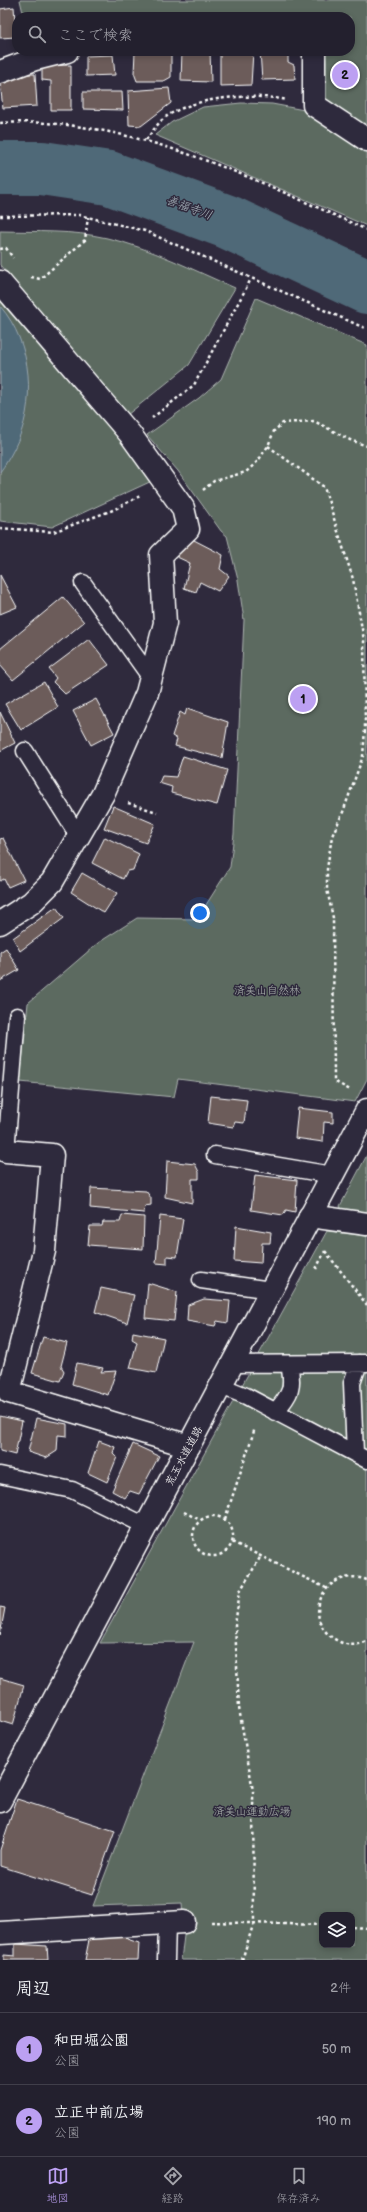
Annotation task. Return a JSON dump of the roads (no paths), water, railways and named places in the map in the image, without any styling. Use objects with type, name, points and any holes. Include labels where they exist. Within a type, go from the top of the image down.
[{"type":"street","points":[[0,72],[47,56]]},
{"type":"street","points":[[314,56],[314,105],[367,140]]},
{"type":"street","points":[[0,282],[130,434],[182,508],[188,529],[161,555],[165,623],[147,693],[103,794],[52,882],[31,903],[0,924]]},
{"type":"street","name":"荒玉水道道路","points":[[0,1801],[190,1446],[367,1110]]},
{"type":"street","points":[[3,1151],[52,1155],[44,1251],[9,1392],[190,1446]]},
{"type":"street","points":[[310,1216],[367,1224]]},
{"type":"street","points":[[0,1933],[176,1922]]},
{"type":"lane","points":[[82,583],[151,678]]},
{"type":"lane","points":[[25,751],[79,837]]},
{"type":"lane","points":[[3,1151],[17,1016]]},
{"type":"lane","points":[[215,1155],[332,1174]]},
{"type":"lane","points":[[200,1280],[271,1290]]},
{"type":"lane","points":[[232,1364],[363,1363],[352,1383],[361,1456]]},
{"type":"lane","points":[[275,1412],[289,1396],[292,1379],[289,1364]]},
{"type":"lane","points":[[221,1386],[361,1456]]},
{"type":"lane","points":[[0,1475],[72,1490],[146,1526]]},
{"type":"lane","points":[[166,1960],[176,1922]]},
{"type":"water","points":[[0,306],[11,321],[25,356],[28,375],[28,394],[26,413],[21,431],[12,452],[0,472]]},
{"type":"waterway","name":"善福寺川","points":[[0,168],[42,168],[109,178],[228,222],[367,287]]},
{"type":"place","name":"立正中前広場","points":[[345,75]]},
{"type":"place","name":"和田堀公園","points":[[303,699]]},
{"type":"park label","name":"済美山自然林","points":[[267,990]]},
{"type":"park label","name":"済美山運動広場","points":[[252,1811]]}]
